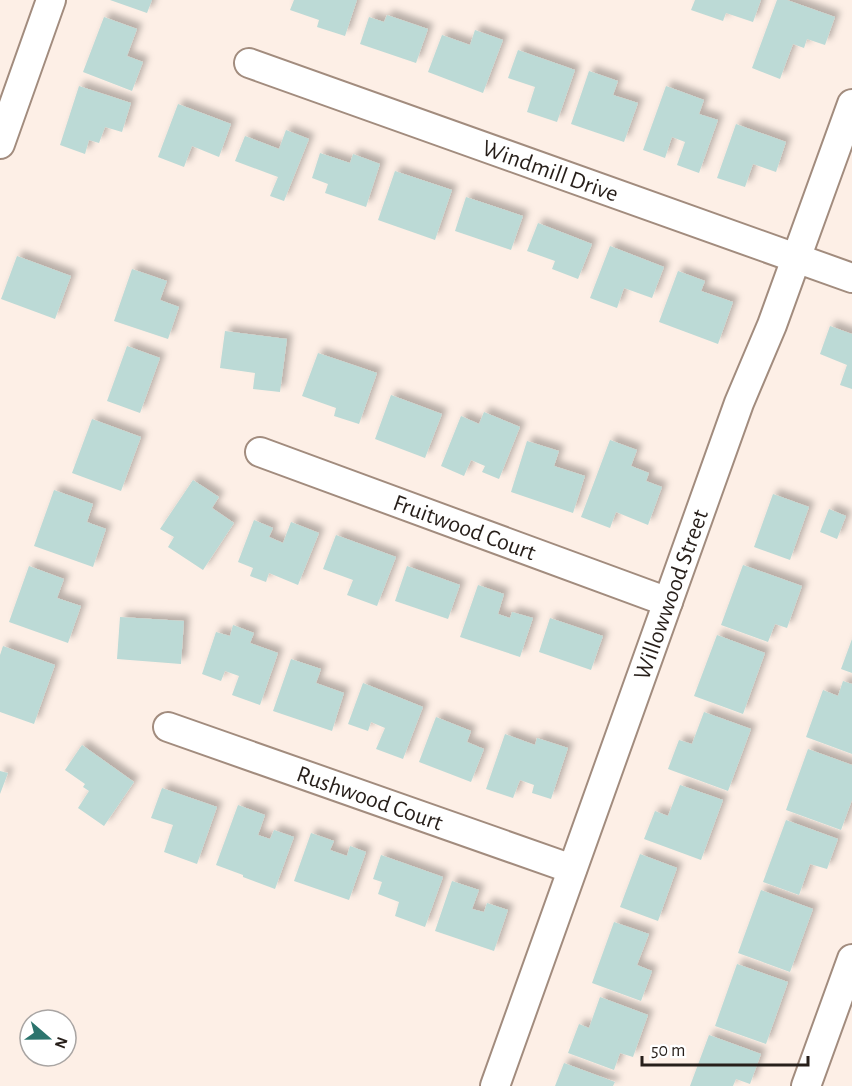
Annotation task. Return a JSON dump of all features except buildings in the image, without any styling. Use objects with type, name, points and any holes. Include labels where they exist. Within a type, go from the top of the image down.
[{"type":"street","points":[[0,144],[51,0]]},
{"type":"street","name":"Windmill Drive","points":[[249,63],[852,278]]},
{"type":"street","name":"Willowwood Street","points":[[495,1086],[738,403],[772,325],[852,104]]},
{"type":"street","name":"Fruitwood Court","points":[[260,452],[668,602]]},
{"type":"street","name":"Rushwood Court","points":[[168,727],[572,869]]},
{"type":"street","points":[[806,1086],[851,965]]}]
